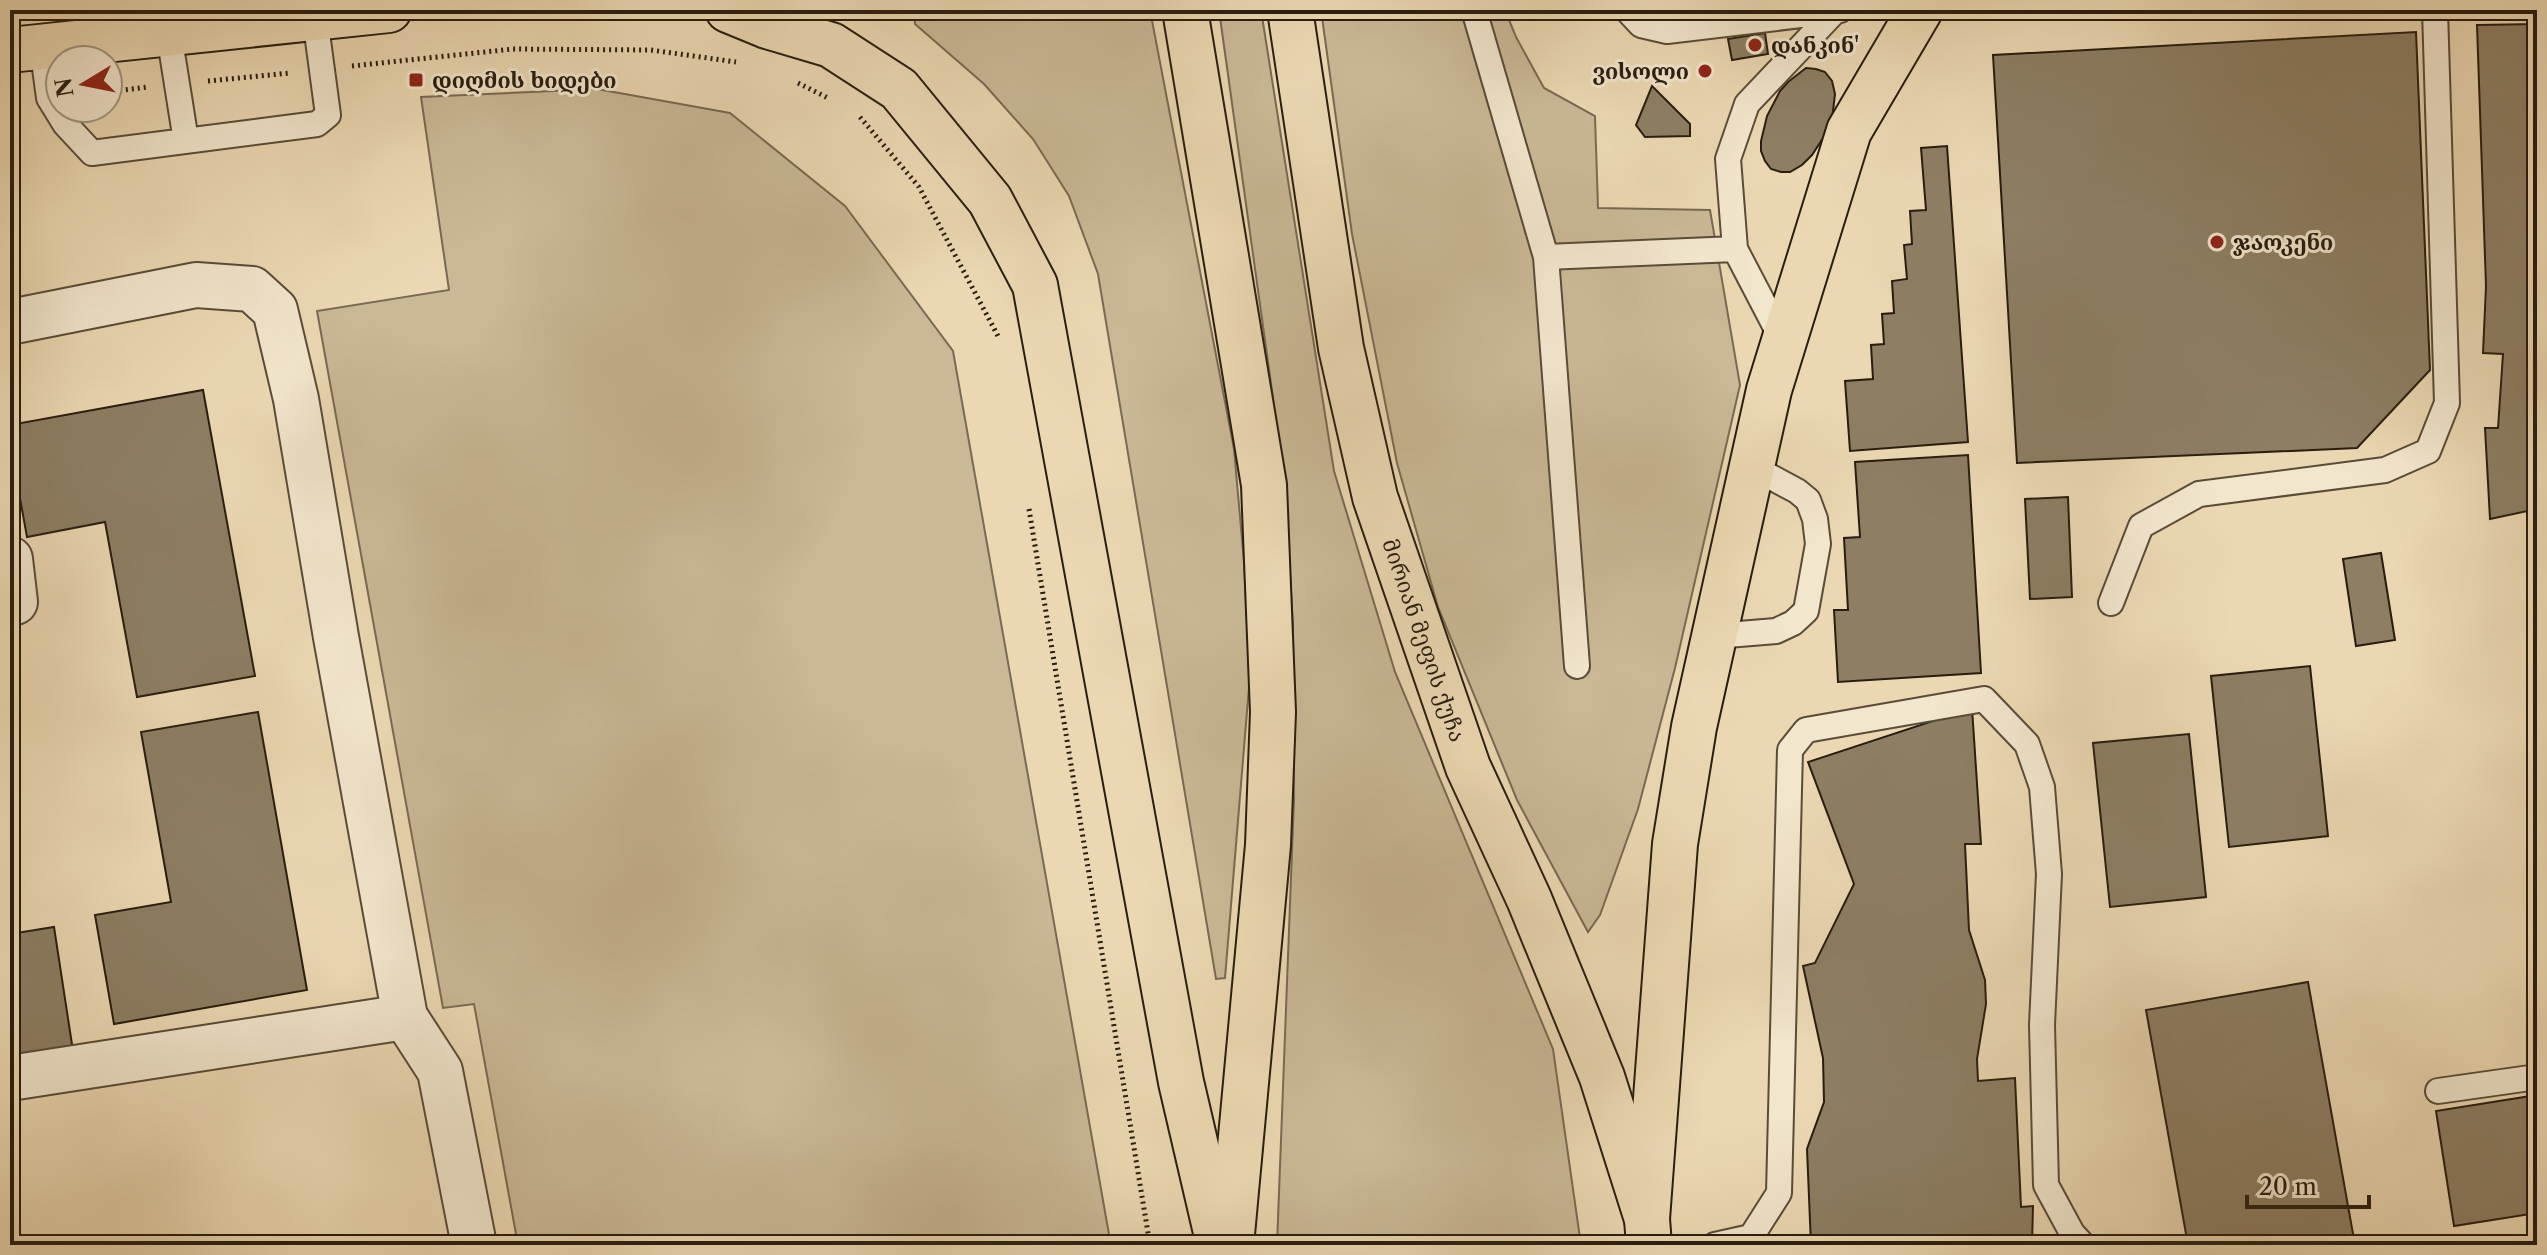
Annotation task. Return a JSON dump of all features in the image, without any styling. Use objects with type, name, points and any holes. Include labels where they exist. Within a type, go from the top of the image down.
[{"type":"main road","points":[[26,48],[389,10]]},
{"type":"main road","points":[[728,10],[767,26],[831,45],[899,89],[990,200],[1035,285],[1181,1082],[1219,1245]]},
{"type":"main road","points":[[1185,10],[1264,485],[1273,712],[1268,845],[1231,1245]]},
{"type":"main road","name":"მირიან მეფის ქუჩა","points":[[1290,10],[1341,348],[1375,497],[1468,767],[1529,899],[1602,1077],[1648,1232]]},
{"type":"main road","points":[[1648,1232],[1675,844],[1694,727],[1769,390],[1849,131],[1920,10]]},
{"type":"street","points":[[10,322],[196,285],[252,289],[275,310],[296,399],[405,1017],[440,1071],[474,1245]]},
{"type":"street","points":[[10,559],[15,602]]},
{"type":"street","points":[[10,1078],[405,1017]]},
{"type":"lane","points":[[1474,10],[1546,257],[1577,666]]},
{"type":"lane","points":[[1627,10],[1641,25],[1667,31],[1837,11]]},
{"type":"lane","points":[[2111,603],[2141,526],[2199,494],[2385,470],[2428,451],[2447,403],[2435,10]]},
{"type":"lane","points":[[1784,343],[1735,249],[1728,159],[1747,104],[1837,11]]},
{"type":"lane","points":[[26,48],[65,124],[92,153],[317,124],[328,115],[315,18]]},
{"type":"lane","points":[[169,34],[186,141]]},
{"type":"lane","points":[[1546,257],[1735,249]]},
{"type":"lane","points":[[1715,636],[1776,631],[1793,623],[1806,611],[1818,544],[1815,519],[1808,500],[1752,467]]},
{"type":"lane","points":[[1715,1245],[1751,1237],[1779,1193],[1790,750],[1806,730],[1984,699],[2027,744],[2042,787],[2049,874],[2042,1025],[2046,1185],[2072,1233],[2083,1245]]},
{"type":"lane","points":[[2438,1091],[2537,1077]]},
{"type":"path","points":[[124,90],[513,49],[651,50],[737,63]]},
{"type":"path","points":[[791,79],[829,98]]},
{"type":"path","points":[[855,111],[919,187],[1001,342]]},
{"type":"path","points":[[1027,497],[1150,1245]]},
{"type":"shaded area","points":[[1150,10],[1234,449],[1244,562],[1250,675],[1225,978],[1216,979],[1098,274],[1069,196],[1033,139],[984,84],[915,24],[914,12]]},
{"type":"shaded area","points":[[1219,10],[1261,10],[1334,471],[1395,672],[1553,1049],[1581,1245],[1277,1245],[1294,799],[1293,625],[1284,477]]},
{"type":"shaded area","points":[[1321,10],[1505,10],[1544,88],[1595,116],[1598,208],[1710,210],[1740,385],[1675,668],[1638,809],[1600,915],[1588,932],[1517,800],[1438,607],[1397,463],[1352,234]]},
{"type":"shaded area","points":[[597,89],[730,113],[845,206],[953,351],[1110,1240],[1086,1245],[518,1245],[474,1004],[443,1008],[317,311],[449,290],[421,97]]},
{"type":"building","points":[[2537,24],[2537,509],[2490,519],[2485,428],[2498,428],[2503,354],[2483,353],[2486,286],[2477,25]]},
{"type":"building","points":[[2416,32],[2430,370],[2357,448],[2017,463],[1993,55]]},
{"type":"building","points":[[1765,33],[1768,54],[1732,60],[1728,39]]},
{"type":"building","points":[[1806,68],[1825,72],[1832,81],[1835,94],[1832,120],[1812,155],[1790,172],[1781,172],[1771,169],[1761,151],[1767,116],[1780,91]]},
{"type":"building","points":[[1652,86],[1690,124],[1690,136],[1645,137],[1636,125]]},
{"type":"building","points":[[1947,146],[1968,442],[1850,451],[1845,381],[1873,379],[1871,345],[1884,344],[1882,314],[1894,313],[1892,281],[1907,279],[1904,245],[1912,244],[1910,211],[1926,210],[1921,148]]},
{"type":"building","points":[[203,390],[255,676],[137,697],[105,522],[27,537],[10,443],[10,425]]},
{"type":"building","points":[[1968,455],[1981,673],[1838,682],[1834,610],[1848,610],[1844,538],[1860,537],[1855,462]]},
{"type":"building","points":[[2068,497],[2072,597],[2030,599],[2025,499]]},
{"type":"building","points":[[2381,553],[2395,640],[2356,646],[2343,559]]},
{"type":"building","points":[[2310,666],[2328,836],[2229,847],[2211,676]]},
{"type":"building","points":[[1972,708],[1981,844],[1965,844],[1969,930],[1985,980],[1986,1004],[1977,1059],[1978,1081],[2015,1078],[2021,1207],[2033,1206],[2032,1245],[1811,1245],[1807,1149],[1824,1102],[1823,1058],[1803,966],[1815,963],[1854,884],[1808,762]]},
{"type":"building","points":[[258,712],[307,990],[114,1024],[95,915],[171,902],[141,732]]},
{"type":"building","points":[[2189,734],[2206,897],[2110,907],[2093,743]]},
{"type":"building","points":[[54,927],[73,1051],[10,1061],[10,934]]},
{"type":"building","points":[[2308,982],[2355,1245],[2188,1245],[2146,1010]]},
{"type":"building","points":[[2537,1095],[2537,1213],[2454,1226],[2436,1111]]},
{"type":"place","name":"დანკინ'","points":[[1755,45]]},
{"type":"place","name":"ვისოლი","points":[[1705,71]]},
{"type":"place","name":"დიღმის ხიდები","points":[[416,80]]},
{"type":"place","name":"ჯაოკენი","points":[[2217,242]]}]
